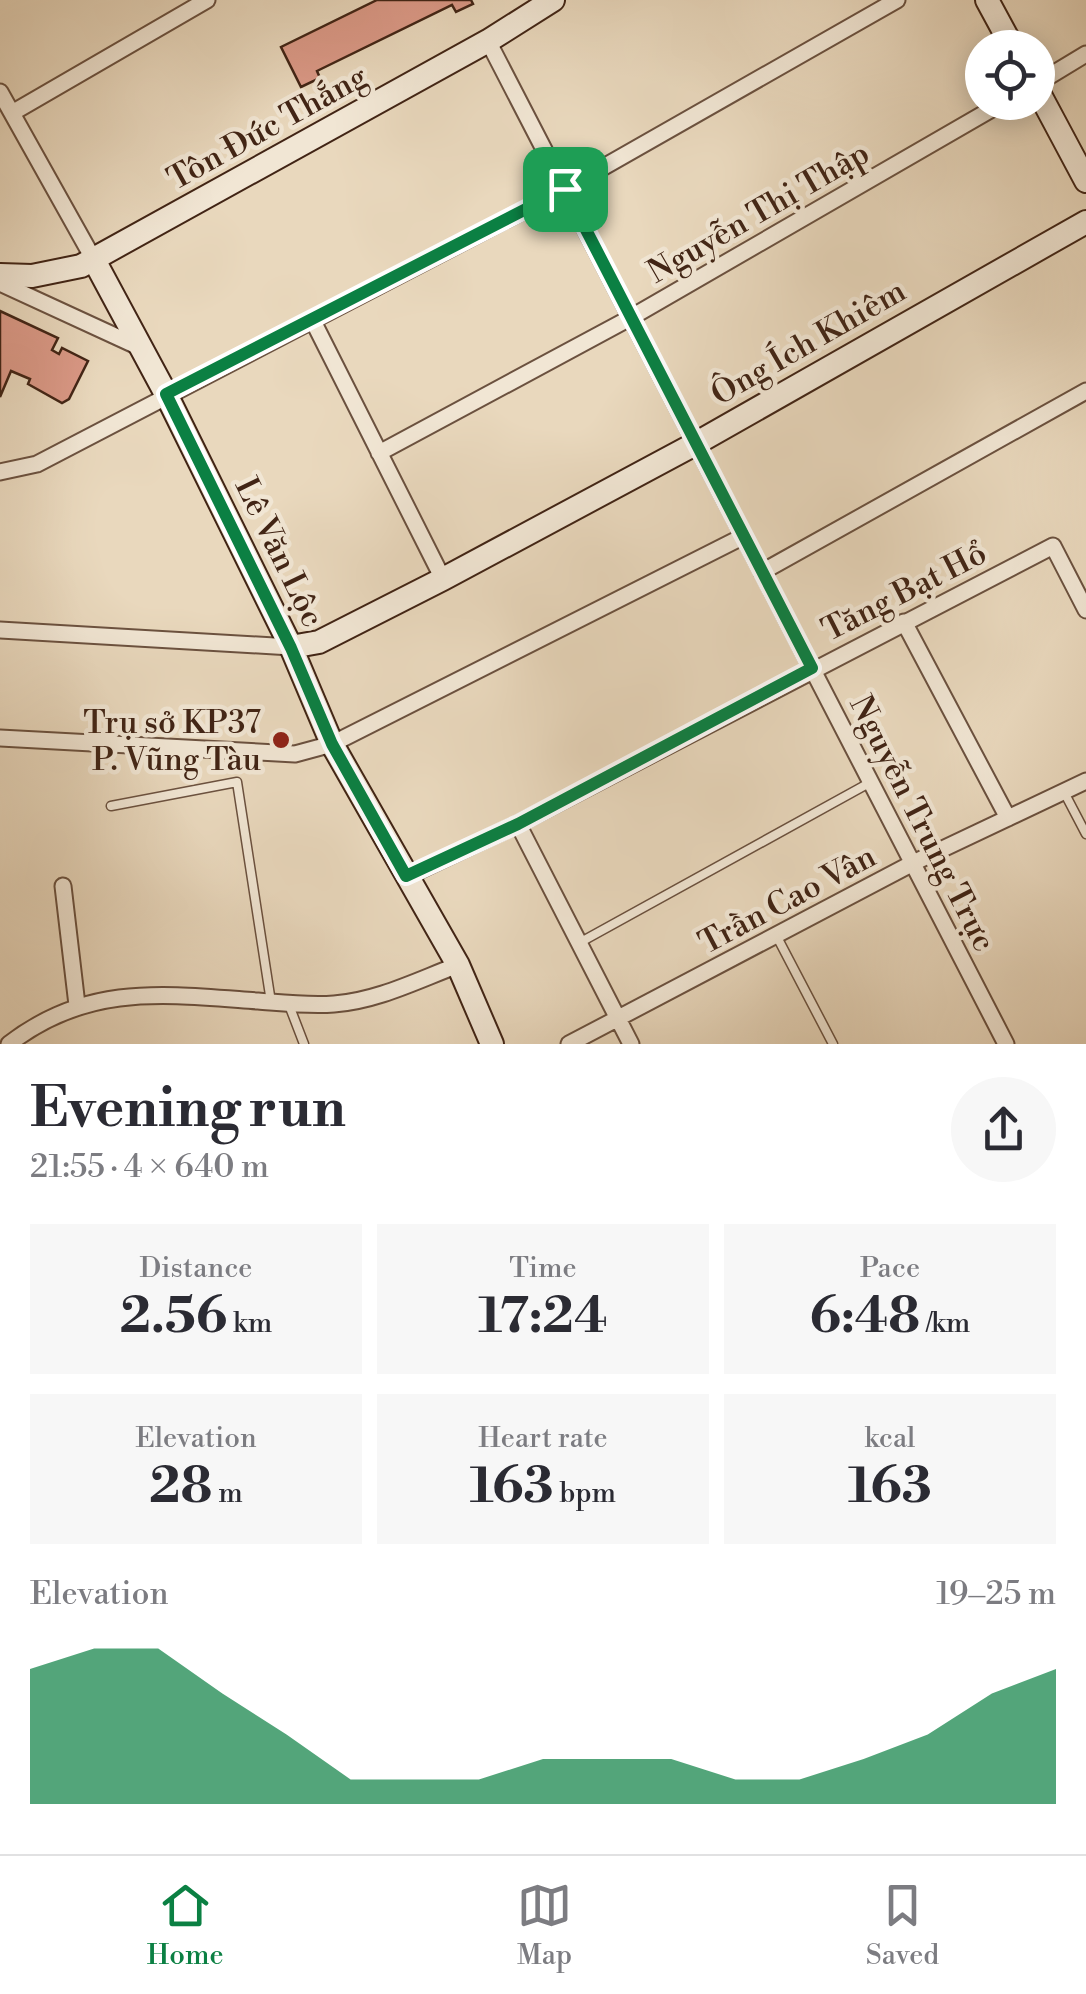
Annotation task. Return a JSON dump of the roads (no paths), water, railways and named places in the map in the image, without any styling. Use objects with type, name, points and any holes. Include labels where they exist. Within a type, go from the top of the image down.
[{"type":"street","points":[[12,113],[206,0]]},
{"type":"street","name":"Tôn Đức Thắng","points":[[0,279],[32,276],[94,260],[488,42],[553,0]]},
{"type":"street","points":[[0,472],[37,464],[565,189],[897,0]]},
{"type":"street","points":[[987,0],[1003,30]]},
{"type":"street","name":"Nguyễn Trung Trực","points":[[488,42],[1006,1044]]},
{"type":"street","points":[[1055,73],[1086,54]]},
{"type":"street","name":"Lê Văn Lộc","points":[[0,92],[143,348],[291,648],[332,744],[458,965],[492,1044]]},
{"type":"street","name":"Nguyễn Thị Thập","points":[[379,453],[630,318],[973,120]]},
{"type":"street","points":[[1053,120],[1086,181]]},
{"type":"street","name":"Ông Ích Khiêm","points":[[291,648],[319,642],[695,444],[1086,222]]},
{"type":"street","name":"Tôn Đức Thắng","points":[[0,279],[143,348]]},
{"type":"street","points":[[313,321],[443,579]]},
{"type":"street","points":[[762,572],[1086,391]]},
{"type":"street","points":[[0,738],[294,754],[332,744],[744,536]]},
{"type":"street","name":"Tăng Bạt Hổ","points":[[406,876],[518,824],[1052,546],[1086,610]]},
{"type":"street","points":[[904,622],[1008,818]]},
{"type":"street","points":[[0,630],[291,648]]},
{"type":"street","name":"Trần Cao Vân","points":[[569,1044],[913,863],[1086,780]]},
{"type":"street","points":[[518,824],[630,1044]]},
{"type":"street","points":[[63,886],[77,1005]]},
{"type":"street","points":[[9,1044],[39,1023],[77,1005],[113,996],[289,1005],[354,1002],[458,965]]},
{"type":"lane","points":[[111,806],[237,782],[271,1002]]},
{"type":"lane","points":[[578,942],[871,782]]},
{"type":"lane","points":[[1064,792],[1086,834]]},
{"type":"lane","points":[[776,936],[833,1044]]},
{"type":"lane","points":[[289,1005],[304,1044]]},
{"type":"place","name":"Trụ sở KP37 P. Vũng Tàu","points":[[281,740]]}]
